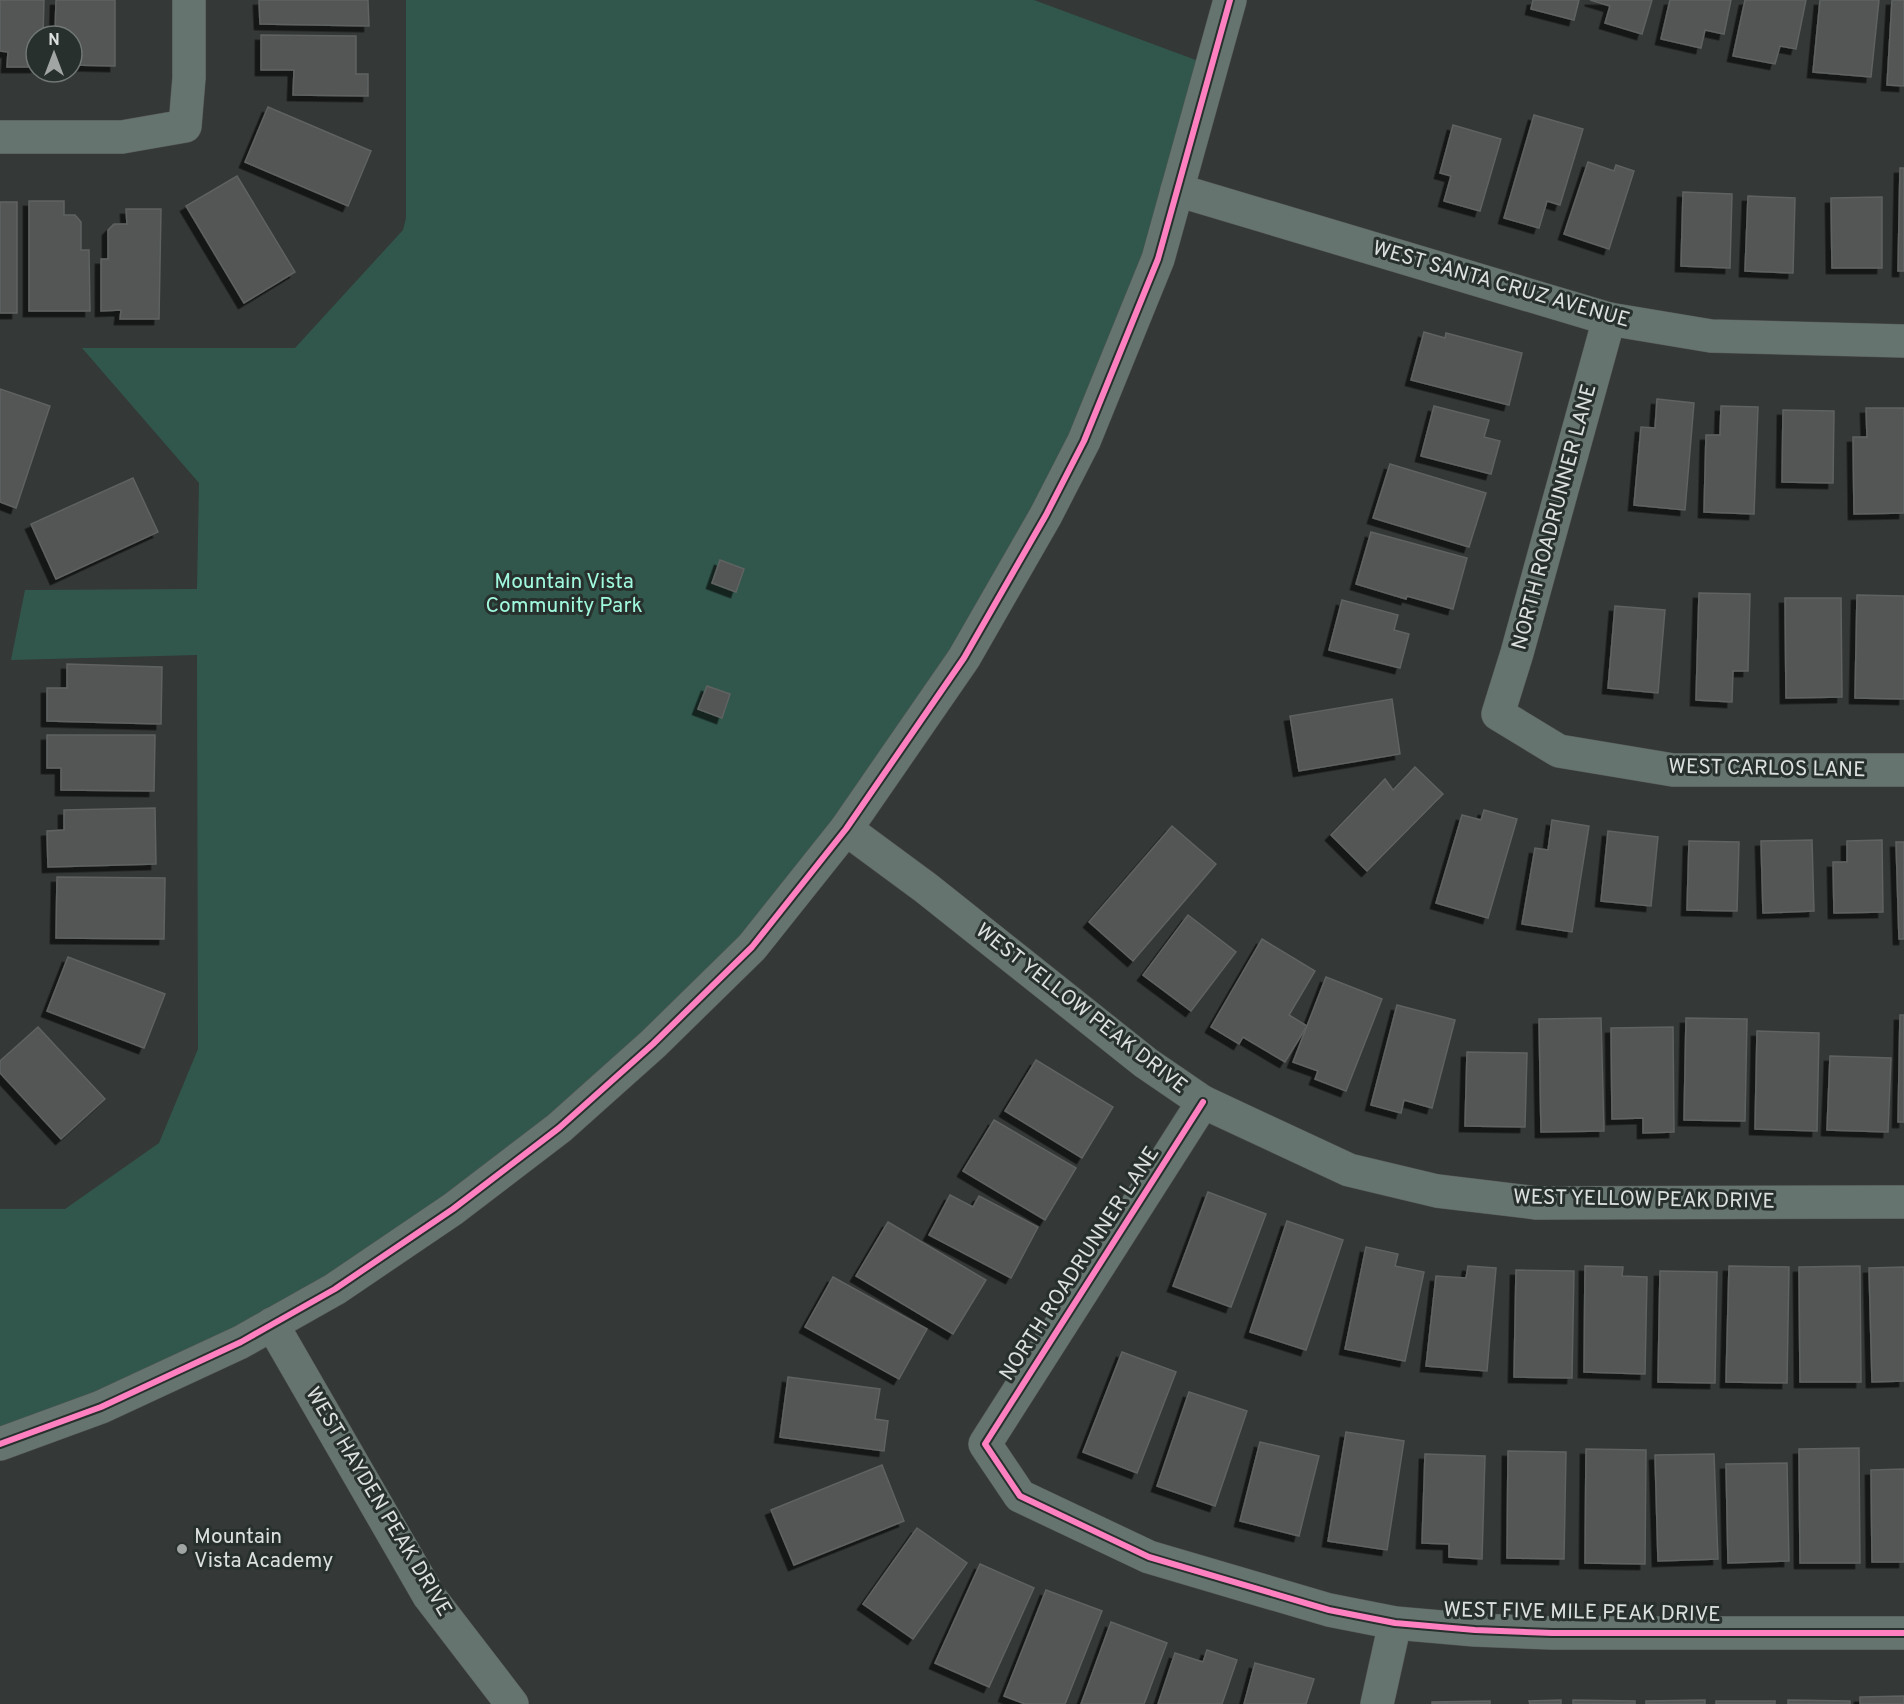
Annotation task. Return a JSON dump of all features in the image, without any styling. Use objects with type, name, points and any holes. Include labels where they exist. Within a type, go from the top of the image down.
[{"type":"street","points":[[0,137],[122,137],[185,126],[189,78],[189,0]]},
{"type":"street","points":[[0,1444],[101,1407],[241,1342],[336,1290],[444,1216],[559,1128],[653,1044],[752,947],[846,828],[964,658],[1046,515],[1084,441],[1158,259],[1230,0]]},
{"type":"street","name":"WEST SANTA CRUZ AVENUE","points":[[1176,190],[1610,319],[1711,336],[1904,341]]},
{"type":"street","name":"NORTH ROADRUNNER LANE","points":[[1498,714],[1521,642],[1610,319]]},
{"type":"street","name":"WEST CARLOS LANE","points":[[1498,714],[1559,751],[1673,770],[1904,770]]},
{"type":"street","name":"WEST YELLOW PEAK DRIVE","points":[[846,828],[926,888],[1146,1063],[1203,1102],[1349,1170],[1437,1191],[1537,1203],[1904,1202]]},
{"type":"street","name":"NORTH ROADRUNNER LANE","points":[[985,1444],[1203,1102]]},
{"type":"street","name":"WEST HAYDEN PEAK DRIVE","points":[[272,1324],[429,1596],[509,1701]]},
{"type":"street","name":"WEST FIVE MILE PEAK DRIVE","points":[[985,1444],[1020,1496],[1149,1557],[1329,1610],[1395,1623],[1475,1630],[1552,1633],[1904,1633]]},
{"type":"street","points":[[1377,1704],[1395,1623]]},
{"type":"green space","name":"Mountain Vista Community Park","points":[[406,0],[1034,0],[1212,66],[1158,259],[964,658],[653,1044],[335,1289],[0,1444],[0,1209],[65,1209],[159,1143],[198,1049],[197,655],[11,660],[25,590],[197,589],[199,483],[82,348],[295,348],[403,230],[406,218]]},
{"type":"building","points":[[0,0],[44,0],[43,24],[24,24],[24,67],[7,67],[8,52],[0,51]]},
{"type":"building","points":[[56,0],[115,0],[115,66],[84,65],[84,24],[55,24]]},
{"type":"building","points":[[259,0],[368,0],[369,26],[260,24]]},
{"type":"building","points":[[1533,0],[1579,0],[1574,20],[1531,9]]},
{"type":"building","points":[[1590,0],[1652,0],[1642,34],[1605,23],[1610,6]]},
{"type":"building","points":[[1670,0],[1731,0],[1724,34],[1705,30],[1701,48],[1661,39]]},
{"type":"building","points":[[1745,0],[1806,0],[1796,49],[1780,46],[1775,64],[1733,56]]},
{"type":"building","points":[[1820,0],[1879,0],[1871,77],[1813,72]]},
{"type":"building","points":[[1892,0],[1904,0],[1904,86],[1887,85]]},
{"type":"building","points":[[261,35],[356,36],[356,74],[368,74],[368,96],[293,95],[294,70],[261,70]]},
{"type":"building","points":[[268,107],[371,151],[348,206],[245,162]]},
{"type":"building","points":[[1534,115],[1583,129],[1560,205],[1547,201],[1539,228],[1504,218]]},
{"type":"building","points":[[1453,125],[1501,139],[1480,211],[1444,201],[1451,176],[1440,173]]},
{"type":"building","points":[[1588,162],[1614,171],[1616,165],[1634,171],[1609,249],[1564,234]]},
{"type":"building","points":[[1900,168],[1904,168],[1904,271],[1898,271]]},
{"type":"building","points":[[237,176],[295,272],[244,303],[186,206]]},
{"type":"building","points":[[1683,192],[1732,194],[1730,268],[1681,266]]},
{"type":"building","points":[[1748,196],[1795,198],[1793,273],[1745,271]]},
{"type":"building","points":[[1882,197],[1882,268],[1832,268],[1831,198]]},
{"type":"building","points":[[29,201],[64,201],[64,215],[75,215],[81,222],[81,250],[89,250],[90,311],[29,311]]},
{"type":"building","points":[[0,202],[17,202],[17,313],[0,313]]},
{"type":"building","points":[[126,209],[161,209],[159,319],[120,319],[121,310],[101,311],[101,259],[108,259],[108,230],[114,224],[127,224]]},
{"type":"building","points":[[1424,332],[1445,338],[1446,333],[1522,353],[1509,405],[1411,380]]},
{"type":"building","points":[[0,389],[50,406],[16,508],[0,502]]},
{"type":"building","points":[[1657,399],[1694,403],[1685,510],[1634,505],[1641,427],[1655,428]]},
{"type":"building","points":[[1434,406],[1489,420],[1484,437],[1500,441],[1491,474],[1421,456]]},
{"type":"building","points":[[1721,406],[1758,407],[1754,514],[1704,512],[1706,435],[1720,435]]},
{"type":"building","points":[[1866,408],[1904,408],[1904,513],[1854,514],[1853,437],[1867,437]]},
{"type":"building","points":[[1783,410],[1834,411],[1833,483],[1782,482]]},
{"type":"building","points":[[1390,464],[1486,493],[1469,547],[1373,518]]},
{"type":"building","points":[[133,478],[158,532],[56,579],[31,524]]},
{"type":"building","points":[[1371,532],[1467,558],[1453,609],[1407,596],[1406,599],[1356,584]]},
{"type":"building","points":[[720,560],[744,569],[736,592],[712,583]]},
{"type":"building","points":[[1699,593],[1750,594],[1748,671],[1733,671],[1732,702],[1696,700]]},
{"type":"building","points":[[1857,595],[1904,596],[1904,699],[1855,698]]},
{"type":"building","points":[[1785,598],[1841,598],[1842,697],[1786,698]]},
{"type":"building","points":[[1342,600],[1398,615],[1394,630],[1409,634],[1400,668],[1329,650]]},
{"type":"building","points":[[1615,606],[1665,610],[1658,693],[1608,688]]},
{"type":"building","points":[[67,664],[162,667],[161,724],[47,721],[47,688],[67,688]]},
{"type":"building","points":[[707,686],[730,694],[722,718],[698,709]]},
{"type":"building","points":[[1392,699],[1400,754],[1299,771],[1290,716]]},
{"type":"building","points":[[47,735],[155,735],[154,791],[61,790],[61,768],[47,768]]},
{"type":"building","points":[[1415,767],[1443,794],[1367,871],[1331,835],[1385,779],[1393,790]]},
{"type":"building","points":[[155,808],[156,864],[48,867],[47,831],[64,830],[64,810]]},
{"type":"building","points":[[1484,810],[1517,819],[1488,918],[1436,903],[1462,815],[1481,820]]},
{"type":"building","points":[[1552,820],[1589,826],[1572,932],[1522,924],[1535,848],[1548,850]]},
{"type":"building","points":[[1172,826],[1216,864],[1133,961],[1089,922]]},
{"type":"building","points":[[1608,831],[1658,837],[1651,906],[1601,901]]},
{"type":"building","points":[[1812,840],[1814,911],[1763,913],[1761,841]]},
{"type":"building","points":[[1882,840],[1883,912],[1834,913],[1833,862],[1847,862],[1847,841]]},
{"type":"building","points":[[1689,841],[1739,842],[1737,911],[1687,910]]},
{"type":"building","points":[[1896,842],[1904,842],[1904,939],[1899,939]]},
{"type":"building","points":[[57,877],[165,878],[164,939],[56,938]]},
{"type":"building","points":[[1188,915],[1236,952],[1191,1011],[1143,975]]},
{"type":"building","points":[[1262,939],[1315,971],[1289,1015],[1307,1026],[1285,1062],[1243,1037],[1239,1044],[1211,1027]]},
{"type":"building","points":[[68,957],[165,994],[144,1048],[47,1011]]},
{"type":"building","points":[[1326,977],[1382,999],[1346,1091],[1315,1079],[1318,1071],[1293,1062]]},
{"type":"building","points":[[1397,1005],[1455,1020],[1432,1108],[1404,1100],[1401,1113],[1371,1105]]},
{"type":"building","points":[[1900,1015],[1904,1015],[1904,1122],[1898,1122]]},
{"type":"building","points":[[1601,1018],[1604,1131],[1541,1132],[1539,1019]]},
{"type":"building","points":[[1686,1018],[1747,1019],[1745,1121],[1684,1120]]},
{"type":"building","points":[[38,1027],[105,1099],[61,1139],[0,1073],[0,1061]]},
{"type":"building","points":[[1673,1027],[1674,1132],[1643,1133],[1643,1118],[1612,1119],[1611,1028]]},
{"type":"building","points":[[1757,1031],[1819,1033],[1817,1131],[1755,1129]]},
{"type":"building","points":[[1467,1052],[1527,1053],[1525,1127],[1465,1126]]},
{"type":"building","points":[[1830,1056],[1891,1058],[1888,1132],[1827,1130]]},
{"type":"building","points":[[1036,1060],[1113,1107],[1082,1158],[1005,1111]]},
{"type":"building","points":[[994,1120],[1076,1168],[1045,1220],[963,1171]]},
{"type":"building","points":[[1208,1192],[1266,1214],[1231,1307],[1173,1286]]},
{"type":"building","points":[[950,1195],[973,1207],[979,1196],[1038,1227],[1011,1278],[929,1235]]},
{"type":"building","points":[[1287,1221],[1343,1240],[1306,1350],[1250,1332]]},
{"type":"building","points":[[888,1222],[986,1280],[953,1334],[856,1276]]},
{"type":"building","points":[[1366,1247],[1398,1254],[1395,1266],[1424,1272],[1405,1361],[1345,1349]]},
{"type":"building","points":[[1468,1266],[1496,1268],[1487,1371],[1426,1366],[1436,1276],[1466,1278]]},
{"type":"building","points":[[1585,1266],[1623,1267],[1622,1276],[1647,1277],[1645,1374],[1584,1372]]},
{"type":"building","points":[[1729,1266],[1789,1267],[1787,1383],[1726,1382]]},
{"type":"building","points":[[1860,1266],[1861,1382],[1800,1382],[1799,1267]]},
{"type":"building","points":[[1904,1267],[1904,1381],[1872,1382],[1869,1268]]},
{"type":"building","points":[[1516,1270],[1574,1271],[1572,1378],[1514,1377]]},
{"type":"building","points":[[1660,1271],[1717,1272],[1715,1383],[1658,1382]]},
{"type":"building","points":[[833,1277],[927,1329],[899,1379],[805,1327]]},
{"type":"building","points":[[1122,1352],[1176,1372],[1137,1473],[1083,1452]]},
{"type":"building","points":[[788,1377],[880,1389],[875,1419],[888,1421],[884,1451],[780,1437]]},
{"type":"building","points":[[1189,1392],[1247,1411],[1215,1506],[1157,1486]]},
{"type":"building","points":[[1346,1432],[1404,1441],[1387,1550],[1328,1541]]},
{"type":"building","points":[[1260,1442],[1319,1456],[1299,1536],[1240,1521]]},
{"type":"building","points":[[1859,1448],[1860,1563],[1800,1563],[1799,1449]]},
{"type":"building","points":[[1586,1449],[1646,1450],[1645,1564],[1585,1563]]},
{"type":"building","points":[[1508,1451],[1566,1452],[1564,1559],[1507,1558]]},
{"type":"building","points":[[1425,1454],[1485,1456],[1482,1559],[1449,1557],[1449,1544],[1422,1543]]},
{"type":"building","points":[[1714,1454],[1718,1559],[1658,1561],[1655,1455]]},
{"type":"building","points":[[1787,1463],[1789,1561],[1728,1563],[1726,1464]]},
{"type":"building","points":[[882,1465],[904,1521],[794,1565],[771,1510]]},
{"type":"building","points":[[1904,1469],[1904,1562],[1872,1562],[1871,1470]]},
{"type":"building","points":[[917,1528],[967,1563],[913,1639],[863,1604]]},
{"type":"building","points":[[980,1564],[1034,1588],[989,1687],[935,1663]]},
{"type":"building","points":[[1046,1590],[1102,1611],[1065,1704],[1025,1704],[1004,1696]]},
{"type":"building","points":[[1111,1622],[1167,1643],[1144,1704],[1081,1704]]},
{"type":"building","points":[[1207,1650],[1237,1660],[1222,1704],[1158,1704],[1175,1653],[1203,1662]]},
{"type":"building","points":[[1255,1663],[1314,1679],[1306,1704],[1244,1704]]},
{"type":"building","points":[[1904,1696],[1904,1704],[1860,1704],[1860,1697]]},
{"type":"building","points":[[1561,1700],[1561,1704],[1530,1704],[1529,1701]]},
{"type":"building","points":[[1573,1700],[1635,1701],[1635,1704],[1573,1704]]},
{"type":"building","points":[[1705,1700],[1705,1704],[1646,1704],[1646,1701]]},
{"type":"building","points":[[1788,1700],[1850,1701],[1850,1704],[1788,1704]]},
{"type":"building","points":[[1490,1701],[1490,1704],[1432,1704],[1432,1702]]},
{"type":"building","points":[[1716,1701],[1775,1701],[1775,1704],[1716,1704]]},
{"type":"cycle path","points":[[0,1444],[101,1407],[241,1342],[335,1289],[453,1209],[559,1128],[653,1044],[752,947],[846,829],[964,658],[1046,515],[1084,441],[1158,259],[1230,0]]},
{"type":"cycle path","points":[[1203,1102],[985,1444],[1020,1496],[1149,1557],[1329,1610],[1395,1623],[1475,1630],[1552,1633],[1904,1633]]},
{"type":"place","name":"Mountain Vista Academy","points":[[182,1549]]}]
